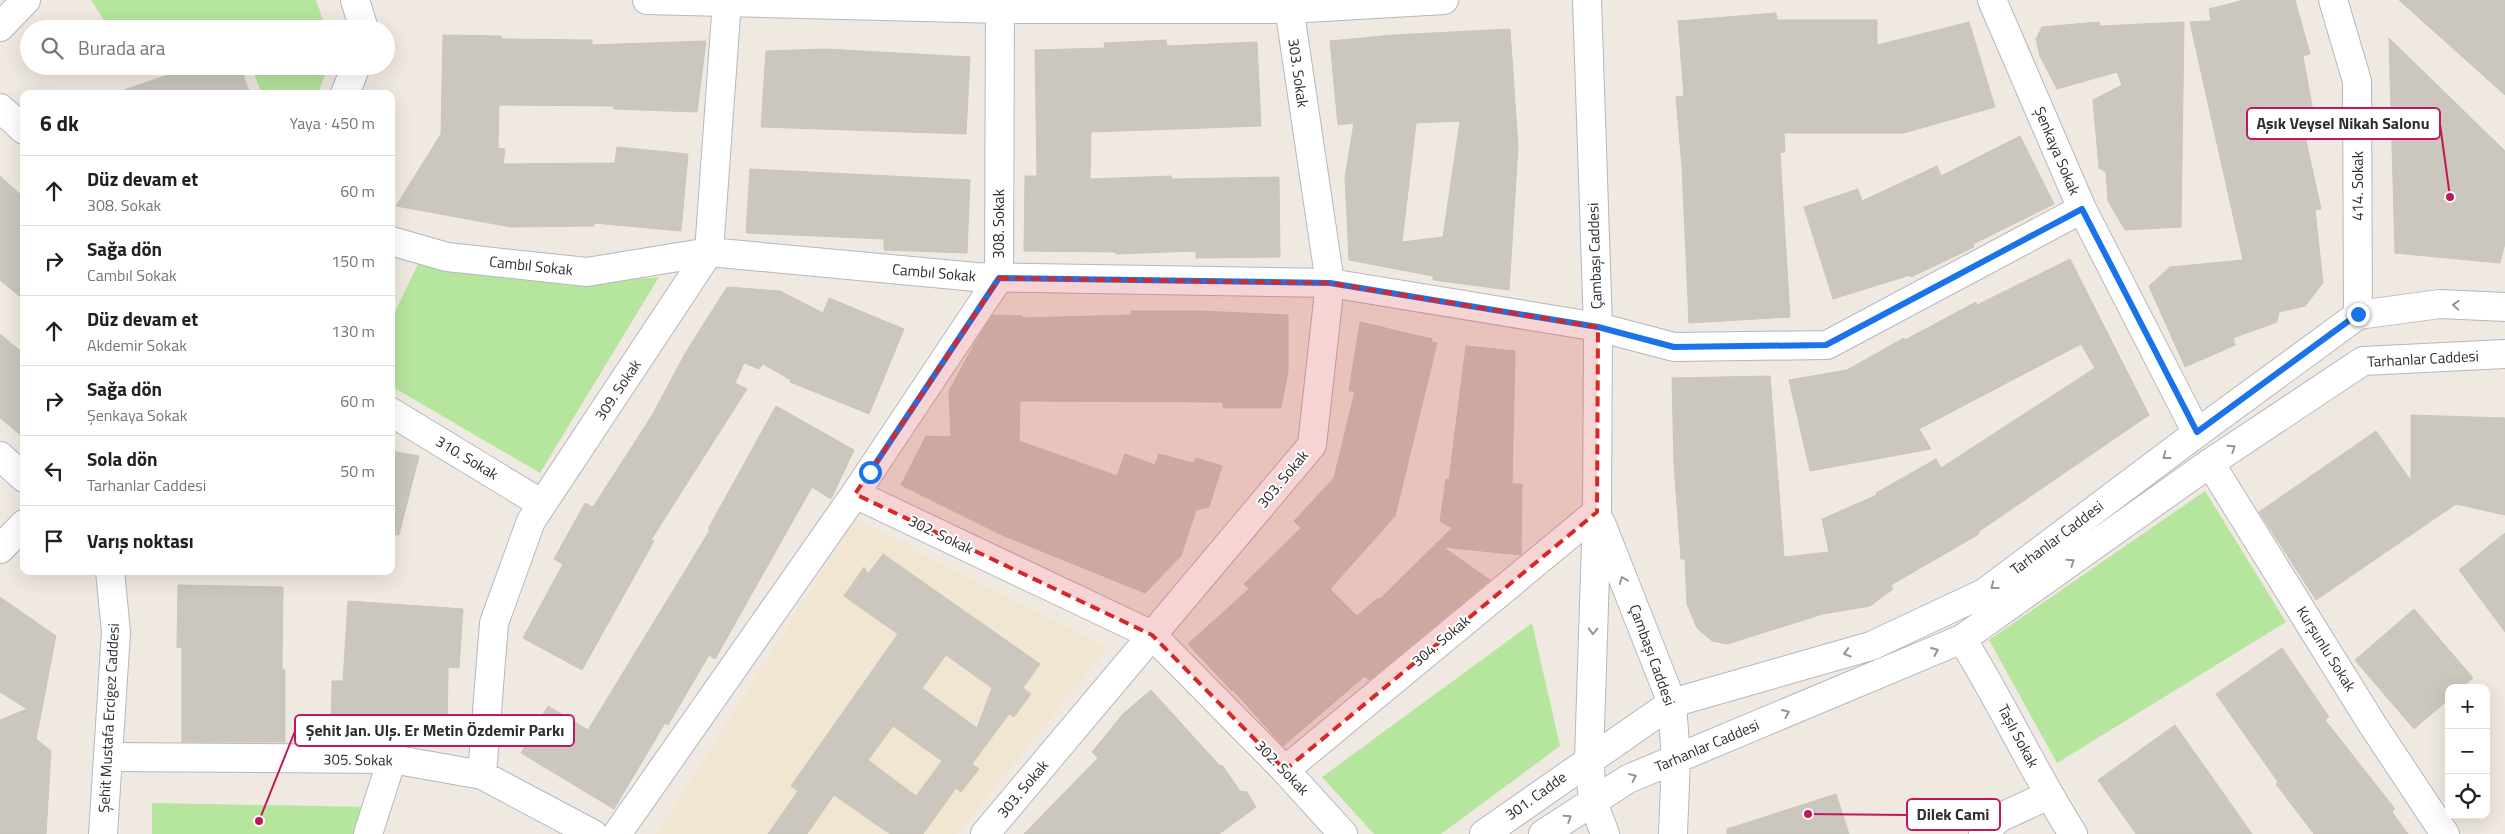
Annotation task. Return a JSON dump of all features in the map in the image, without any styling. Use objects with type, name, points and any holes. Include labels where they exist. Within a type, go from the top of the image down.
[{"type":"street","points":[[0,27],[26,0]]},
{"type":"street","points":[[355,0],[361,20]]},
{"type":"street","points":[[647,0],[1001,5],[1289,5],[1444,0]]},
{"type":"street","name":"Çambaşı Caddesi","points":[[1587,0],[1598,327],[1597,512],[1589,759],[1593,802],[1605,834]]},
{"type":"street","name":"Şenkaya Sokak","points":[[1992,0],[2082,209],[2197,432]]},
{"type":"street","name":"414. Sokak","points":[[2333,0],[2357,81],[2358,314]]},
{"type":"street","name":"309. Sokak","points":[[482,775],[494,623],[531,522],[709,252],[727,1]]},
{"type":"street","name":"308. Sokak","points":[[855,494],[999,278],[1001,5]]},
{"type":"street","name":"303. Sokak","points":[[985,834],[1312,446],[1330,283],[1289,5]]},
{"type":"street","points":[[347,90],[352,75]]},
{"type":"street","points":[[0,108],[20,126]]},
{"type":"street","name":"Cambıl Sokak","points":[[395,242],[447,257],[587,272],[709,252],[999,278],[1330,283],[1598,327],[1674,347],[1826,345],[2082,209]]},
{"type":"street","name":"Tarhanlar Caddesi","points":[[1589,759],[1672,703],[1871,646],[1984,593],[2197,432],[2358,314],[2440,304],[2505,307]]},
{"type":"street","name":"Tarhanlar Caddesi","points":[[1593,802],[1628,779],[1962,639],[2210,463],[2363,361],[2505,354]]},
{"type":"street","name":"310. Sokak","points":[[395,414],[542,504]]},
{"type":"street","points":[[0,456],[20,474]]},
{"type":"street","name":"Kurşunlu Sokak","points":[[2210,463],[2372,724],[2445,834]]},
{"type":"street","points":[[617,834],[855,494]]},
{"type":"street","name":"302. Sokak","points":[[855,494],[1152,635],[1285,770],[1344,834]]},
{"type":"street","name":"Çambaşı Caddesi","points":[[1597,512],[1672,703],[1676,759],[1674,834]]},
{"type":"street","name":"304. Sokak","points":[[1285,770],[1597,512]]},
{"type":"street","points":[[0,549],[20,528]]},
{"type":"street","name":"Şehit Mustafa Ercigez Caddesi","points":[[103,834],[116,632],[110,575]]},
{"type":"street","name":"Taşlı Sokak","points":[[1962,639],[1996,695],[2049,795],[2073,834]]},
{"type":"street","name":"305. Sokak","points":[[108,757],[392,759],[482,775],[593,834]]},
{"type":"street","points":[[368,834],[392,759]]},
{"type":"street","name":"301. Cadde","points":[[1484,834],[1589,759]]},
{"type":"street","points":[[1983,834],[1999,818],[2049,795]]},
{"type":"street","points":[[1543,834],[1593,802]]},
{"type":"highlighted area","points":[[999,278],[1330,283],[1598,327],[1597,512],[1285,770],[1152,635],[855,494]]},
{"type":"shaded area","points":[[855,519],[1108,648],[957,834],[657,834]]},
{"type":"green space","points":[[91,0],[316,0],[323,20],[104,20]]},
{"type":"green space","points":[[255,75],[325,75],[319,90],[260,90]]},
{"type":"green space","points":[[418,264],[494,276],[594,283],[659,277],[540,473],[395,388],[395,312]]},
{"type":"green space","points":[[2205,491],[2286,622],[2057,763],[1989,640]]},
{"type":"green space","points":[[1532,623],[1560,746],[1441,834],[1374,834],[1322,777]]},
{"type":"green space","points":[[152,803],[371,807],[360,834],[152,834]]},
{"type":"building","points":[[2244,0],[2295,0],[2310,54],[2303,56],[2317,134],[2305,136],[2321,209],[2315,210],[2323,283],[2305,306],[2279,312],[2277,322],[2233,338],[2235,345],[2185,367],[2149,286],[2170,267],[2243,260],[2190,22],[2211,21],[2209,9]]},
{"type":"building","points":[[2399,0],[2505,0],[2505,95]]},
{"type":"building","points":[[1776,13],[1777,20],[1877,20],[1877,45],[1969,22],[1995,107],[1904,133],[1784,133],[1785,152],[1780,153],[1790,317],[1689,323],[1682,167],[1676,97],[1684,96],[1678,21]]},
{"type":"building","points":[[2099,22],[2100,26],[2184,22],[2181,227],[2125,230],[2108,201],[2106,172],[2099,168],[2093,100],[2122,85],[2117,72],[2057,89],[2040,56],[2036,39],[2042,27]]},
{"type":"building","points":[[1510,29],[1518,147],[1509,290],[1433,280],[1433,276],[1349,260],[1345,177],[1354,123],[1338,125],[1330,41],[1393,35]],"holes":[[[1460,121],[1443,237],[1402,242],[1416,123]]]},
{"type":"building","points":[[443,35],[501,36],[501,39],[592,40],[592,45],[706,41],[697,112],[614,109],[614,106],[499,105],[498,148],[505,149],[503,164],[615,163],[617,147],[688,154],[681,231],[594,223],[594,226],[511,227],[396,206],[441,134]]},
{"type":"building","points":[[2389,38],[2505,151],[2505,243],[2500,263],[2395,253]]},
{"type":"building","points":[[1166,40],[1167,46],[1257,42],[1261,126],[1091,132],[1090,179],[1171,176],[1172,179],[1279,177],[1280,257],[1196,258],[1196,251],[1116,254],[1116,252],[1024,251],[1025,176],[1037,176],[1035,50],[1105,48],[1104,43]]},
{"type":"building","points":[[826,49],[970,57],[966,134],[761,127],[766,51]]},
{"type":"building","points":[[168,75],[243,75],[249,90],[124,90]]},
{"type":"building","points":[[2020,136],[2054,204],[1973,244],[1974,247],[1911,277],[1910,275],[1833,299],[1804,207],[1858,189],[1862,201],[1937,166],[1941,176]]},
{"type":"building","points":[[750,169],[970,180],[967,253],[884,250],[884,239],[746,233]]},
{"type":"building","points":[[0,176],[20,194],[20,297],[0,280]]},
{"type":"building","points":[[2070,259],[2149,415],[1978,532],[1979,534],[1891,585],[1893,589],[1870,606],[1823,614],[1727,644],[1712,641],[1697,628],[1687,604],[1685,559],[1681,559],[1674,464],[1672,378],[1770,376],[1784,557],[1829,552],[1822,519],[1877,495],[1876,493],[1936,459],[1941,468],[2095,368],[2081,344],[1919,429],[1931,449],[1810,471],[1789,380],[1847,370],[1904,338],[1905,340],[1976,302],[1977,305]]},
{"type":"building","points":[[727,287],[780,291],[823,313],[829,298],[904,329],[869,414],[790,382],[791,380],[763,364],[759,369],[744,363],[735,383],[747,389],[651,540],[654,541],[582,670],[523,638],[563,564],[554,559],[585,503],[593,507],[651,417],[686,352]]},
{"type":"building","points":[[1131,311],[1200,311],[1288,315],[1288,371],[1281,408],[1223,408],[1223,402],[1020,401],[1019,441],[1117,476],[1125,454],[1155,465],[1159,454],[1193,463],[1196,458],[1222,466],[1209,507],[1196,510],[1181,556],[1145,593],[1002,535],[901,485],[926,436],[951,437],[949,391],[976,341],[993,315],[1022,316],[1022,318],[1131,315]]},
{"type":"building","points":[[1360,322],[1432,339],[1431,342],[1437,343],[1395,516],[1330,589],[1357,616],[1378,598],[1379,600],[1452,528],[1440,521],[1446,479],[1449,480],[1466,346],[1515,351],[1512,484],[1522,484],[1521,555],[1443,547],[1490,580],[1369,680],[1365,676],[1283,746],[1233,690],[1188,644],[1249,589],[1244,584],[1301,528],[1294,521],[1334,478],[1355,391],[1349,391]]},
{"type":"building","points":[[0,334],[20,351],[20,435],[0,418]]},
{"type":"building","points":[[776,406],[854,450],[831,499],[812,487],[715,659],[709,655],[668,725],[665,723],[614,809],[521,753],[548,706],[588,730],[710,530],[708,529]]},
{"type":"building","points":[[2411,415],[2505,418],[2505,515],[2456,504],[2316,600],[2259,512],[2376,431],[2411,481]]},
{"type":"building","points":[[395,452],[419,456],[399,535],[395,534]]},
{"type":"building","points":[[2505,533],[2505,632],[2459,570]]},
{"type":"building","points":[[883,554],[1040,664],[1023,688],[1031,694],[1014,717],[1009,714],[972,764],[979,769],[961,792],[956,788],[923,834],[890,834],[834,795],[807,834],[768,834],[798,791],[791,786],[898,634],[844,596],[864,567],[868,574]],"holes":[[[946,655],[992,688],[977,728],[922,688]],[[893,726],[942,761],[916,796],[868,760]]]},
{"type":"building","points":[[178,585],[283,587],[282,670],[285,670],[285,742],[182,742],[182,648],[177,647]]},
{"type":"building","points":[[0,597],[56,636],[36,739],[51,751],[46,834],[0,834],[0,720],[27,709],[0,692]]},
{"type":"building","points":[[348,601],[463,609],[459,668],[448,667],[447,740],[331,736],[332,681],[343,681]]},
{"type":"building","points":[[2414,609],[2473,678],[2466,684],[2445,684],[2445,702],[2414,729],[2355,660]]},
{"type":"building","points":[[2282,648],[2329,717],[2325,720],[2395,809],[2392,812],[2408,834],[2314,834],[2276,784],[2278,782],[2216,694]]},
{"type":"building","points":[[1151,690],[1220,766],[1222,765],[1240,791],[1247,792],[1256,807],[1219,834],[1024,834],[1098,758],[1092,752],[1123,714]]},
{"type":"building","points":[[2175,725],[2252,834],[2136,834],[2098,780]]},
{"type":"building","points":[[1836,794],[1849,834],[1727,834],[1727,829]]},
{"type":"place","name":"Aşık Veysel Nikah Salonu","points":[[2450,197]]},
{"type":"place","name":"Dilek Cami","points":[[1808,814]]},
{"type":"place","name":"Şehit Jan. Ulş. Er Metin Özdemir Parkı","points":[[259,821]]},
{"type":"route","points":[[870,472],[999,278],[1330,283],[1598,327],[1674,347],[1826,345],[2082,209],[2197,432],[2358,314]]}]
